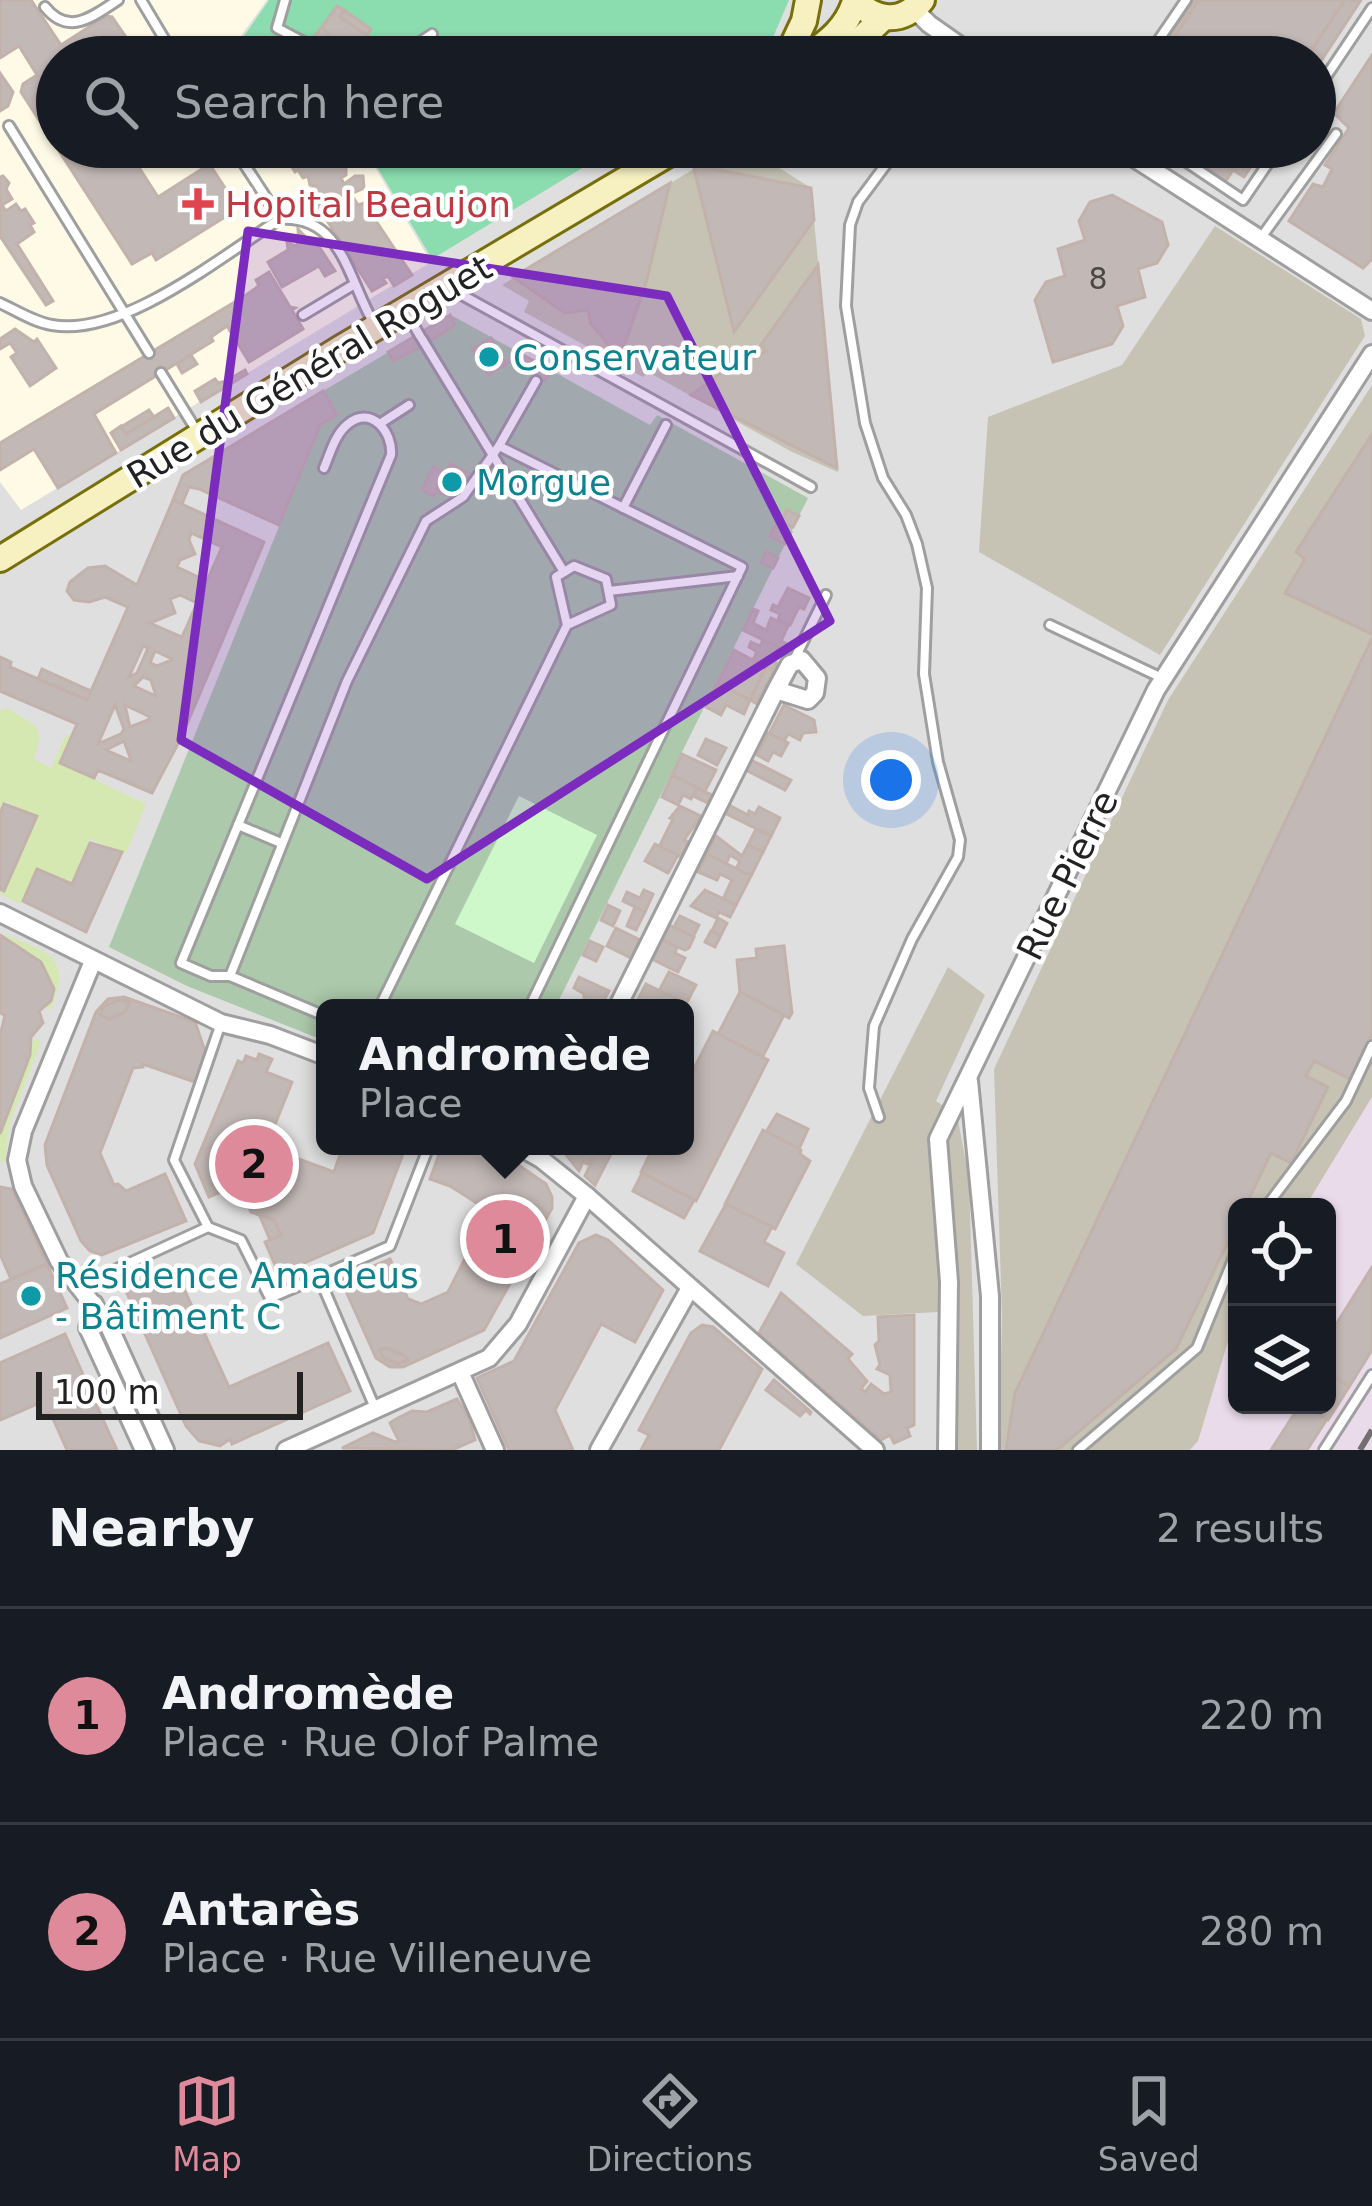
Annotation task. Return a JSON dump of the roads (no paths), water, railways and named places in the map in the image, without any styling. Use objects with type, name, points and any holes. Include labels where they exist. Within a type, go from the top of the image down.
[{"type":"main road","points":[[797,36],[808,0]]},
{"type":"main road","points":[[834,36],[850,19],[855,1],[883,18],[904,15],[918,5]]},
{"type":"main road","points":[[864,36],[883,18]]},
{"type":"main road","name":"Rue du Général Roguet","points":[[0,559],[645,168]]},
{"type":"street","points":[[918,5],[928,24],[945,36]]},
{"type":"street","points":[[1150,168],[1372,311]]},
{"type":"street","name":"Rue Pierre","points":[[942,1448],[949,1282],[938,1139],[1163,678],[1372,354]]},
{"type":"street","points":[[622,999],[776,690],[795,659],[802,660],[817,677],[815,694],[800,700],[776,690]]},
{"type":"street","points":[[0,913],[221,1023],[316,1052]]},
{"type":"street","points":[[93,961],[23,1131],[17,1160],[23,1186],[59,1261],[108,1324],[164,1450]]},
{"type":"street","points":[[969,1080],[990,1296],[990,1450]]},
{"type":"street","points":[[547,1155],[586,1196],[875,1450]]},
{"type":"street","points":[[286,1450],[313,1445],[489,1358],[506,1344],[586,1196]]},
{"type":"street","points":[[599,1450],[691,1288]]},
{"type":"street","points":[[90,1298],[88,1328],[145,1450]]},
{"type":"street","points":[[460,1372],[495,1450]]},
{"type":"lane","points":[[45,7],[60,21],[78,23],[118,0]]},
{"type":"lane","points":[[141,0],[162,36]]},
{"type":"lane","points":[[285,0],[277,28],[292,36]]},
{"type":"lane","points":[[1162,36],[1186,0]]},
{"type":"lane","points":[[1336,62],[1372,8]]},
{"type":"lane","points":[[9,127],[149,353]]},
{"type":"lane","points":[[247,168],[280,219]]},
{"type":"lane","points":[[880,1117],[869,1088],[874,1026],[912,939],[958,857],[960,840],[938,763],[924,674],[927,588],[911,530],[883,478],[865,423],[846,306],[850,225],[858,202],[883,168]]},
{"type":"lane","points":[[1196,168],[1244,200],[1265,168]]},
{"type":"lane","points":[[1260,239],[1311,168]]},
{"type":"lane","points":[[0,303],[54,326],[92,323],[125,313],[280,219],[301,218],[319,226],[354,275],[354,291],[376,328]]},
{"type":"lane","points":[[303,315],[354,284]]},
{"type":"lane","points":[[447,286],[811,487]]},
{"type":"lane","points":[[405,311],[564,572]]},
{"type":"lane","points":[[161,373],[200,436]]},
{"type":"lane","points":[[230,976],[347,681],[426,521],[464,497],[536,381]]},
{"type":"lane","points":[[381,423],[409,404]]},
{"type":"lane","points":[[316,1012],[230,976],[211,976],[181,963],[391,455],[392,440],[381,423],[367,418],[350,421],[337,437],[324,468]]},
{"type":"lane","points":[[623,508],[666,425]]},
{"type":"lane","points":[[499,446],[742,567],[533,999]]},
{"type":"lane","points":[[383,999],[567,626],[611,605],[606,579],[574,566],[556,577],[567,626]]},
{"type":"lane","points":[[609,591],[738,576]]},
{"type":"lane","points":[[795,659],[826,595]]},
{"type":"lane","points":[[1050,625],[1163,678]]},
{"type":"lane","points":[[238,825],[282,843]]},
{"type":"lane","points":[[221,1023],[174,1160],[208,1227],[241,1240],[270,1298],[390,1246],[425,1155]]},
{"type":"lane","points":[[1273,1198],[1346,1101],[1372,1046]]},
{"type":"lane","points":[[90,1298],[110,1272],[208,1227]]},
{"type":"lane","points":[[1078,1450],[1197,1348],[1228,1272]]},
{"type":"lane","points":[[319,1277],[376,1410]]},
{"type":"lane","points":[[1324,1450],[1372,1375]]},
{"type":"railway","points":[[1360,1450],[1372,1430]]},
{"type":"place","name":"Hopital Beaujon","points":[[198,204]]},
{"type":"place","name":"Conservateur","points":[[489,357]]},
{"type":"place","name":"Morgue","points":[[452,482]]},
{"type":"place","name":"Antarès","points":[[254,1164]]},
{"type":"place","name":"Andromède","points":[[505,1239]]},
{"type":"place","name":"Résidence Amadeus - Bâtiment C","points":[[31,1296]]}]
